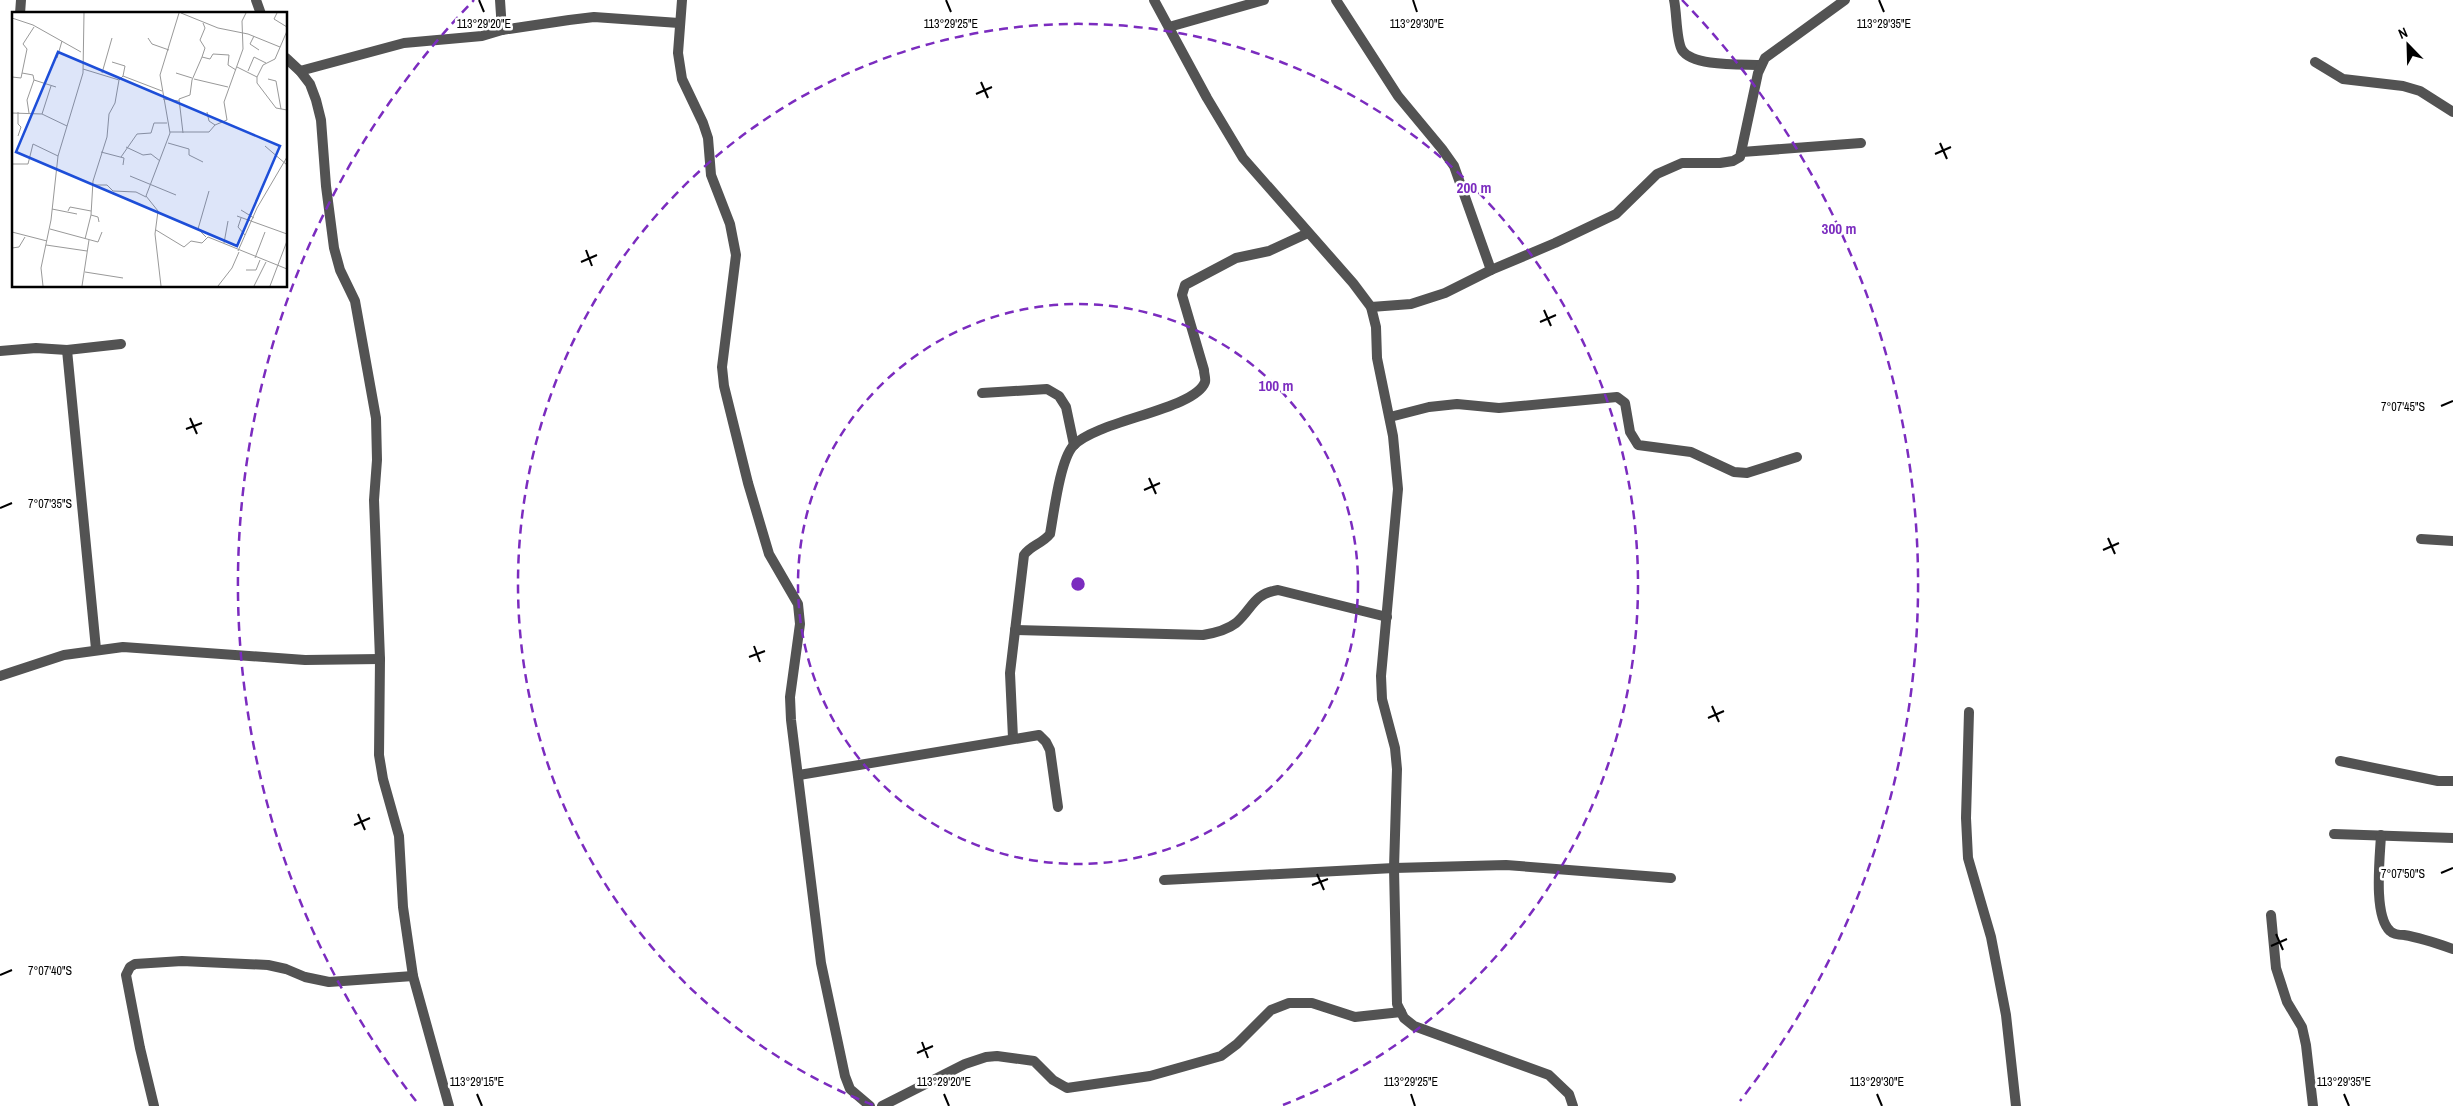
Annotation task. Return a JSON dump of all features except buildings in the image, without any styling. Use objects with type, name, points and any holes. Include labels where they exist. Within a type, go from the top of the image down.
[{"type":"street","points":[[256,0],[260,12]]},
{"type":"street","points":[[500,0],[502,30]]},
{"type":"street","points":[[682,0],[678,53],[682,79],[705,130],[711,175],[730,224],[736,255],[722,367],[724,386],[748,483],[769,554],[778,573],[790,588],[798,604],[800,624],[790,697],[791,720],[821,963],[845,1076],[850,1088],[870,1106]]},
{"type":"street","points":[[1154,0],[1207,98],[1244,158],[1353,283],[1371,307],[1376,327],[1377,358],[1390,417],[1398,489],[1381,676],[1382,699],[1395,748],[1397,769],[1394,868],[1395,986],[1397,1004],[1401,1012],[1414,1026],[1550,1075],[1569,1094],[1574,1106]]},
{"type":"street","points":[[1169,27],[1264,0]]},
{"type":"street","points":[[1336,0],[1398,96],[1454,166],[1462,184],[1491,270]]},
{"type":"street","points":[[1674,0],[1681,49],[1688,56],[1708,62],[1761,64]]},
{"type":"street","points":[[1371,307],[1411,304],[1445,293],[1491,270],[1616,214],[1658,174],[1682,163],[1733,160],[1742,152],[1761,64],[1774,50],[1845,0]]},
{"type":"street","points":[[300,71],[404,43],[482,36],[502,30],[594,17],[679,22]]},
{"type":"street","points":[[288,60],[310,84],[321,120],[326,186],[334,248],[340,270],[355,301],[376,418],[377,460],[374,500],[380,659],[379,755],[383,779],[399,836],[403,907],[413,976],[449,1106]]},
{"type":"street","points":[[2314,62],[2343,79],[2403,86],[2420,91],[2453,112]]},
{"type":"street","points":[[1742,152],[1861,143]]},
{"type":"street","points":[[1013,738],[1010,673],[1024,555],[1028,549],[1044,542],[1050,534],[1066,457],[1074,445],[1101,428],[1129,421],[1171,406],[1199,391],[1205,381],[1204,370],[1182,295],[1185,285],[1236,258],[1269,250],[1308,232]]},
{"type":"street","points":[[0,351],[36,348],[66,350],[121,344]]},
{"type":"street","points":[[66,350],[96,649]]},
{"type":"street","points":[[982,393],[1047,390],[1059,396],[1066,407],[1074,445]]},
{"type":"street","points":[[1390,417],[1429,407],[1457,404],[1499,408],[1617,397],[1621,398],[1625,403],[1630,432],[1638,445],[1691,452],[1734,472],[1747,473],[1797,457]]},
{"type":"street","points":[[2421,539],[2453,541]]},
{"type":"street","points":[[1015,630],[1203,635],[1220,632],[1235,624],[1260,595],[1278,590],[1386,617]]},
{"type":"street","points":[[0,676],[64,655],[96,649],[155,649],[305,660],[380,659]]},
{"type":"street","points":[[1969,712],[1968,858],[1991,937],[2006,1015],[2016,1106]]},
{"type":"street","points":[[799,775],[1039,735],[1046,742],[1050,750],[1058,807]]},
{"type":"street","points":[[2340,761],[2438,781],[2453,781]]},
{"type":"street","points":[[2334,834],[2453,838]]},
{"type":"street","points":[[2381,835],[2378,888],[2384,921],[2390,931],[2397,934],[2424,938],[2453,949]]},
{"type":"street","points":[[1164,880],[1394,868],[1506,865],[1671,878]]},
{"type":"street","points":[[2271,915],[2276,968],[2287,1002],[2302,1027],[2313,1106]]},
{"type":"street","points":[[154,1106],[140,1048],[126,975],[130,966],[135,964],[182,961],[268,965],[286,969],[305,977],[330,982],[413,976]]},
{"type":"street","points":[[882,1106],[965,1064],[986,1057],[998,1056],[1034,1061],[1052,1080],[1067,1088],[1150,1076],[1220,1056],[1237,1044],[1271,1010],[1289,1003],[1312,1003],[1355,1017],[1401,1012]]}]
